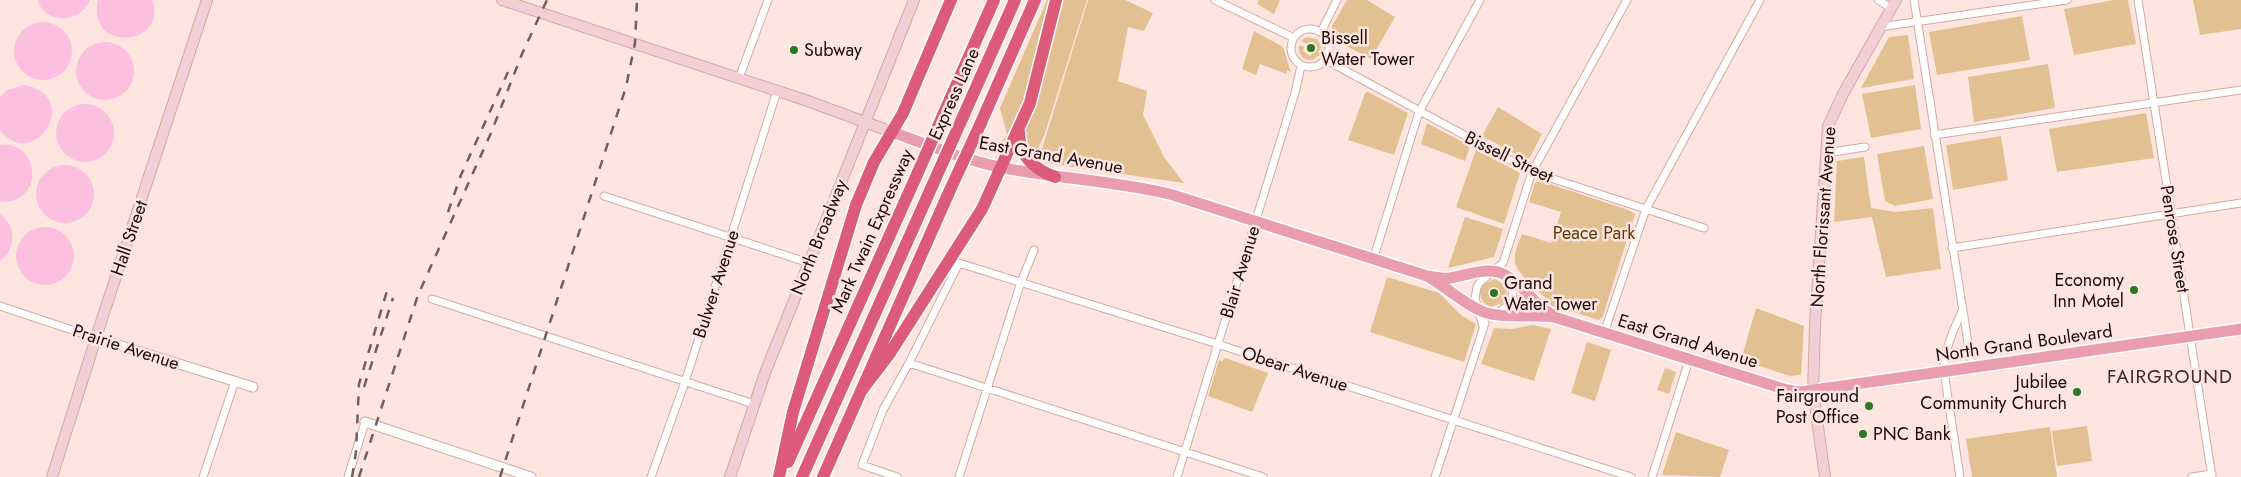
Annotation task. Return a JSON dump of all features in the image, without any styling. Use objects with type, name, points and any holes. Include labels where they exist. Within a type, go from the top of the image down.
[{"type":"highway","points":[[780,477],[794,412],[856,205],[874,162],[903,112],[951,0]]},
{"type":"highway","name":"Mark Twain Expressway","points":[[780,477],[994,0]]},
{"type":"highway","name":"Express Lane","points":[[802,477],[1015,0]]},
{"type":"highway","points":[[823,477],[1035,0]]},
{"type":"highway","points":[[861,391],[890,353],[972,226],[1002,168],[1034,90],[1056,0]]},
{"type":"highway","points":[[1019,130],[1021,149],[1026,159],[1034,167],[1055,177]]},
{"type":"main road","name":"Hall Street","points":[[52,477],[208,0]]},
{"type":"main road","name":"East Grand Avenue","points":[[502,0],[777,91],[975,162],[1055,177],[1156,191],[1427,276],[1449,278],[1494,271],[1508,276],[1541,308],[1554,317]]},
{"type":"main road","name":"North Broadway","points":[[730,477],[754,404],[864,121],[914,0]]},
{"type":"main road","name":"North Florissant Avenue","points":[[1825,477],[1813,391],[1828,126],[1894,4]]},
{"type":"main road","name":"East Grand Avenue","points":[[1427,276],[1478,310],[1495,315],[1538,314],[1554,317],[1787,390],[1813,391]]},
{"type":"main road","name":"North Grand Boulevard","points":[[1813,391],[2241,329]]},
{"type":"street","points":[[739,78],[768,0]]},
{"type":"street","points":[[1215,0],[1294,38]]},
{"type":"street","points":[[1321,32],[1337,0]]},
{"type":"street","points":[[1373,260],[1419,112],[1480,0]]},
{"type":"street","points":[[1483,326],[1475,299],[1477,287],[1480,282],[1503,262],[1532,172],[1627,0]]},
{"type":"street","points":[[1604,333],[1646,209],[1760,0]]},
{"type":"street","points":[[1878,0],[1894,4]]},
{"type":"street","points":[[1914,0],[1972,368]]},
{"type":"street","points":[[1880,27],[2067,0]]},
{"type":"street","name":"Penrose Street","points":[[2138,0],[2212,475]]},
{"type":"street","points":[[1305,29],[1321,32],[1330,50],[1326,60],[1315,67],[1301,66],[1291,52],[1294,38],[1305,29]]},
{"type":"street","name":"Bissell Street","points":[[1326,60],[1532,172],[1704,228]]},
{"type":"street","name":"Blair Avenue","points":[[1176,477],[1256,222],[1295,93],[1301,66]]},
{"type":"street","points":[[1934,135],[2241,90]]},
{"type":"street","name":"Bulwer Avenue","points":[[652,477],[685,382],[777,91]]},
{"type":"street","points":[[1826,153],[1865,147]]},
{"type":"street","points":[[604,196],[809,263]]},
{"type":"street","points":[[1952,248],[2241,203]]},
{"type":"street","points":[[960,477],[1034,250]]},
{"type":"street","points":[[1435,477],[1483,326],[1510,304],[1513,293],[1503,262]]},
{"type":"street","name":"Obear Avenue","points":[[909,363],[959,263],[1631,477]]},
{"type":"street","points":[[432,299],[754,404]]},
{"type":"street","name":"Prairie Avenue","points":[[0,306],[253,387]]},
{"type":"street","points":[[1960,477],[1944,372],[1948,346],[1962,311]]},
{"type":"street","points":[[1652,477],[1689,360]]},
{"type":"street","points":[[897,477],[862,465],[883,410],[909,363],[1263,477]]},
{"type":"street","points":[[203,477],[235,381]]},
{"type":"street","points":[[348,477],[366,422],[531,477]]},
{"type":"street","points":[[2192,477],[2212,475]]},
{"type":"green space","points":[[1047,0],[1052,0],[1027,99],[1011,135],[1002,148],[997,147],[1007,135],[1000,108]]},
{"type":"green space","points":[[1061,0],[1087,0],[1044,136],[1033,159],[1025,142],[1025,132],[1032,115]]},
{"type":"green space","points":[[1088,0],[1125,0],[1153,13],[1144,31],[1128,27],[1118,81],[1147,91],[1143,115],[1164,157],[1184,183],[1038,162]]},
{"type":"green space","points":[[1259,0],[1280,0],[1274,14],[1257,4]]},
{"type":"green space","points":[[1347,0],[1367,0],[1395,17],[1371,59],[1333,39],[1332,26]]},
{"type":"green space","points":[[2114,0],[2128,0],[2136,44],[2074,55],[2064,9]]},
{"type":"green space","points":[[2193,0],[2241,0],[2241,29],[2200,35]]},
{"type":"green space","points":[[2022,16],[2030,60],[1937,75],[1929,32]]},
{"type":"green space","points":[[1254,31],[1283,47],[1291,72],[1287,70],[1287,74],[1260,64],[1256,75],[1242,69]]},
{"type":"green space","points":[[1908,35],[1914,79],[1861,88],[1889,37]]},
{"type":"green space","points":[[1307,37],[1317,39],[1321,45],[1320,55],[1312,60],[1304,58],[1299,51],[1299,45],[1304,47],[1303,51],[1310,56],[1317,47],[1309,42],[1307,44],[1301,41]]},
{"type":"green space","points":[[2048,64],[2055,108],[1974,122],[1968,77]]},
{"type":"green space","points":[[1915,85],[1921,129],[1871,138],[1862,94]]},
{"type":"green space","points":[[1368,92],[1408,113],[1394,155],[1348,140],[1365,93]]},
{"type":"green space","points":[[1498,107],[1542,134],[1528,161],[1482,136]]},
{"type":"green space","points":[[2146,113],[2154,158],[2057,172],[2049,129]]},
{"type":"green space","points":[[1427,123],[1470,146],[1465,161],[1421,144]]},
{"type":"green space","points":[[2001,136],[2008,180],[1953,190],[1946,145]]},
{"type":"green space","points":[[1924,146],[1933,199],[1895,206],[1885,201],[1877,154]]},
{"type":"green space","points":[[1476,150],[1520,173],[1504,224],[1456,207]]},
{"type":"green space","points":[[1864,157],[1871,208],[1896,212],[1933,208],[1941,269],[1886,277],[1872,217],[1834,222],[1837,161]]},
{"type":"green space","name":"Peace Park","points":[[1541,181],[1635,214],[1603,316],[1599,320],[1550,305],[1551,301],[1529,283],[1516,266],[1515,254],[1522,234],[1551,243],[1561,212],[1529,202],[1535,183]]},
{"type":"green space","points":[[1465,217],[1503,229],[1494,257],[1448,268]]},
{"type":"green space","points":[[1387,277],[1439,293],[1462,316],[1476,324],[1464,362],[1370,332]]},
{"type":"green space","points":[[1495,279],[1506,286],[1507,295],[1503,303],[1490,307],[1482,300],[1481,291],[1483,284]]},
{"type":"green space","points":[[1756,308],[1804,326],[1801,375],[1790,376],[1741,360]]},
{"type":"green space","points":[[1533,325],[1551,329],[1534,381],[1481,364],[1494,328],[1512,329]]},
{"type":"green space","points":[[1587,342],[1611,350],[1595,401],[1571,393]]},
{"type":"green space","points":[[1225,358],[1268,373],[1252,412],[1208,396],[1219,360],[1222,361]]},
{"type":"green space","points":[[1665,368],[1676,372],[1669,394],[1657,390]]},
{"type":"green space","points":[[2087,426],[2092,461],[2057,466],[2052,431]]},
{"type":"green space","points":[[2050,427],[2057,477],[1972,477],[1966,439]]},
{"type":"green space","points":[[1676,432],[1729,450],[1720,477],[1662,475]]},
{"type":"shaded area","points":[[37,0],[90,0],[79,14],[63,18],[48,14],[41,8]]},
{"type":"shaded area","points":[[98,0],[152,0],[154,15],[149,27],[139,34],[127,38],[114,36],[104,29],[98,17]]},
{"type":"shaded area","points":[[43,22],[59,27],[67,35],[72,51],[67,67],[59,75],[43,80],[27,75],[19,67],[14,51],[19,35],[27,27]]},
{"type":"shaded area","points":[[105,42],[121,47],[129,55],[134,71],[129,87],[121,95],[105,100],[89,95],[81,87],[76,71],[81,55],[89,47]]},
{"type":"shaded area","points":[[24,85],[42,92],[50,102],[52,115],[47,128],[38,138],[27,143],[13,141],[0,130],[0,97],[7,90]]},
{"type":"shaded area","points":[[85,104],[101,109],[109,117],[114,133],[109,149],[101,157],[85,162],[69,157],[61,149],[56,133],[61,117],[69,109]]},
{"type":"shaded area","points":[[0,145],[13,146],[23,152],[30,161],[31,183],[25,193],[15,200],[0,202]]},
{"type":"shaded area","points":[[65,165],[81,170],[89,178],[94,194],[89,210],[81,218],[65,223],[49,218],[41,210],[36,194],[41,178],[49,170]]},
{"type":"shaded area","points":[[0,214],[12,231],[12,244],[6,256],[0,261]]},
{"type":"shaded area","points":[[45,227],[61,232],[69,240],[74,256],[69,272],[61,280],[45,285],[29,280],[21,272],[16,256],[21,240],[29,232]]},
{"type":"railway","points":[[359,477],[418,295],[491,133],[522,54],[547,0]]},
{"type":"railway","points":[[500,477],[626,87],[635,43],[637,0]]},
{"type":"railway","points":[[448,212],[461,175],[508,72]]},
{"type":"railway","points":[[352,477],[356,452],[359,384],[387,291]]},
{"type":"railway","points":[[364,387],[393,298]]},
{"type":"place","name":"Bissell Water Tower","points":[[1311,48]]},
{"type":"place","name":"Subway","points":[[794,50]]},
{"type":"place","name":"Economy Inn Motel","points":[[2134,290]]},
{"type":"place","name":"Grand Water Tower","points":[[1494,293]]},
{"type":"place","name":"Jubilee Community Church","points":[[2077,392]]},
{"type":"place","name":"Fairground Post Office","points":[[1869,406]]},
{"type":"place","name":"PNC Bank","points":[[1863,434]]},
{"type":"district","name":"FAIRGROUND","points":[[2170,376]]}]
